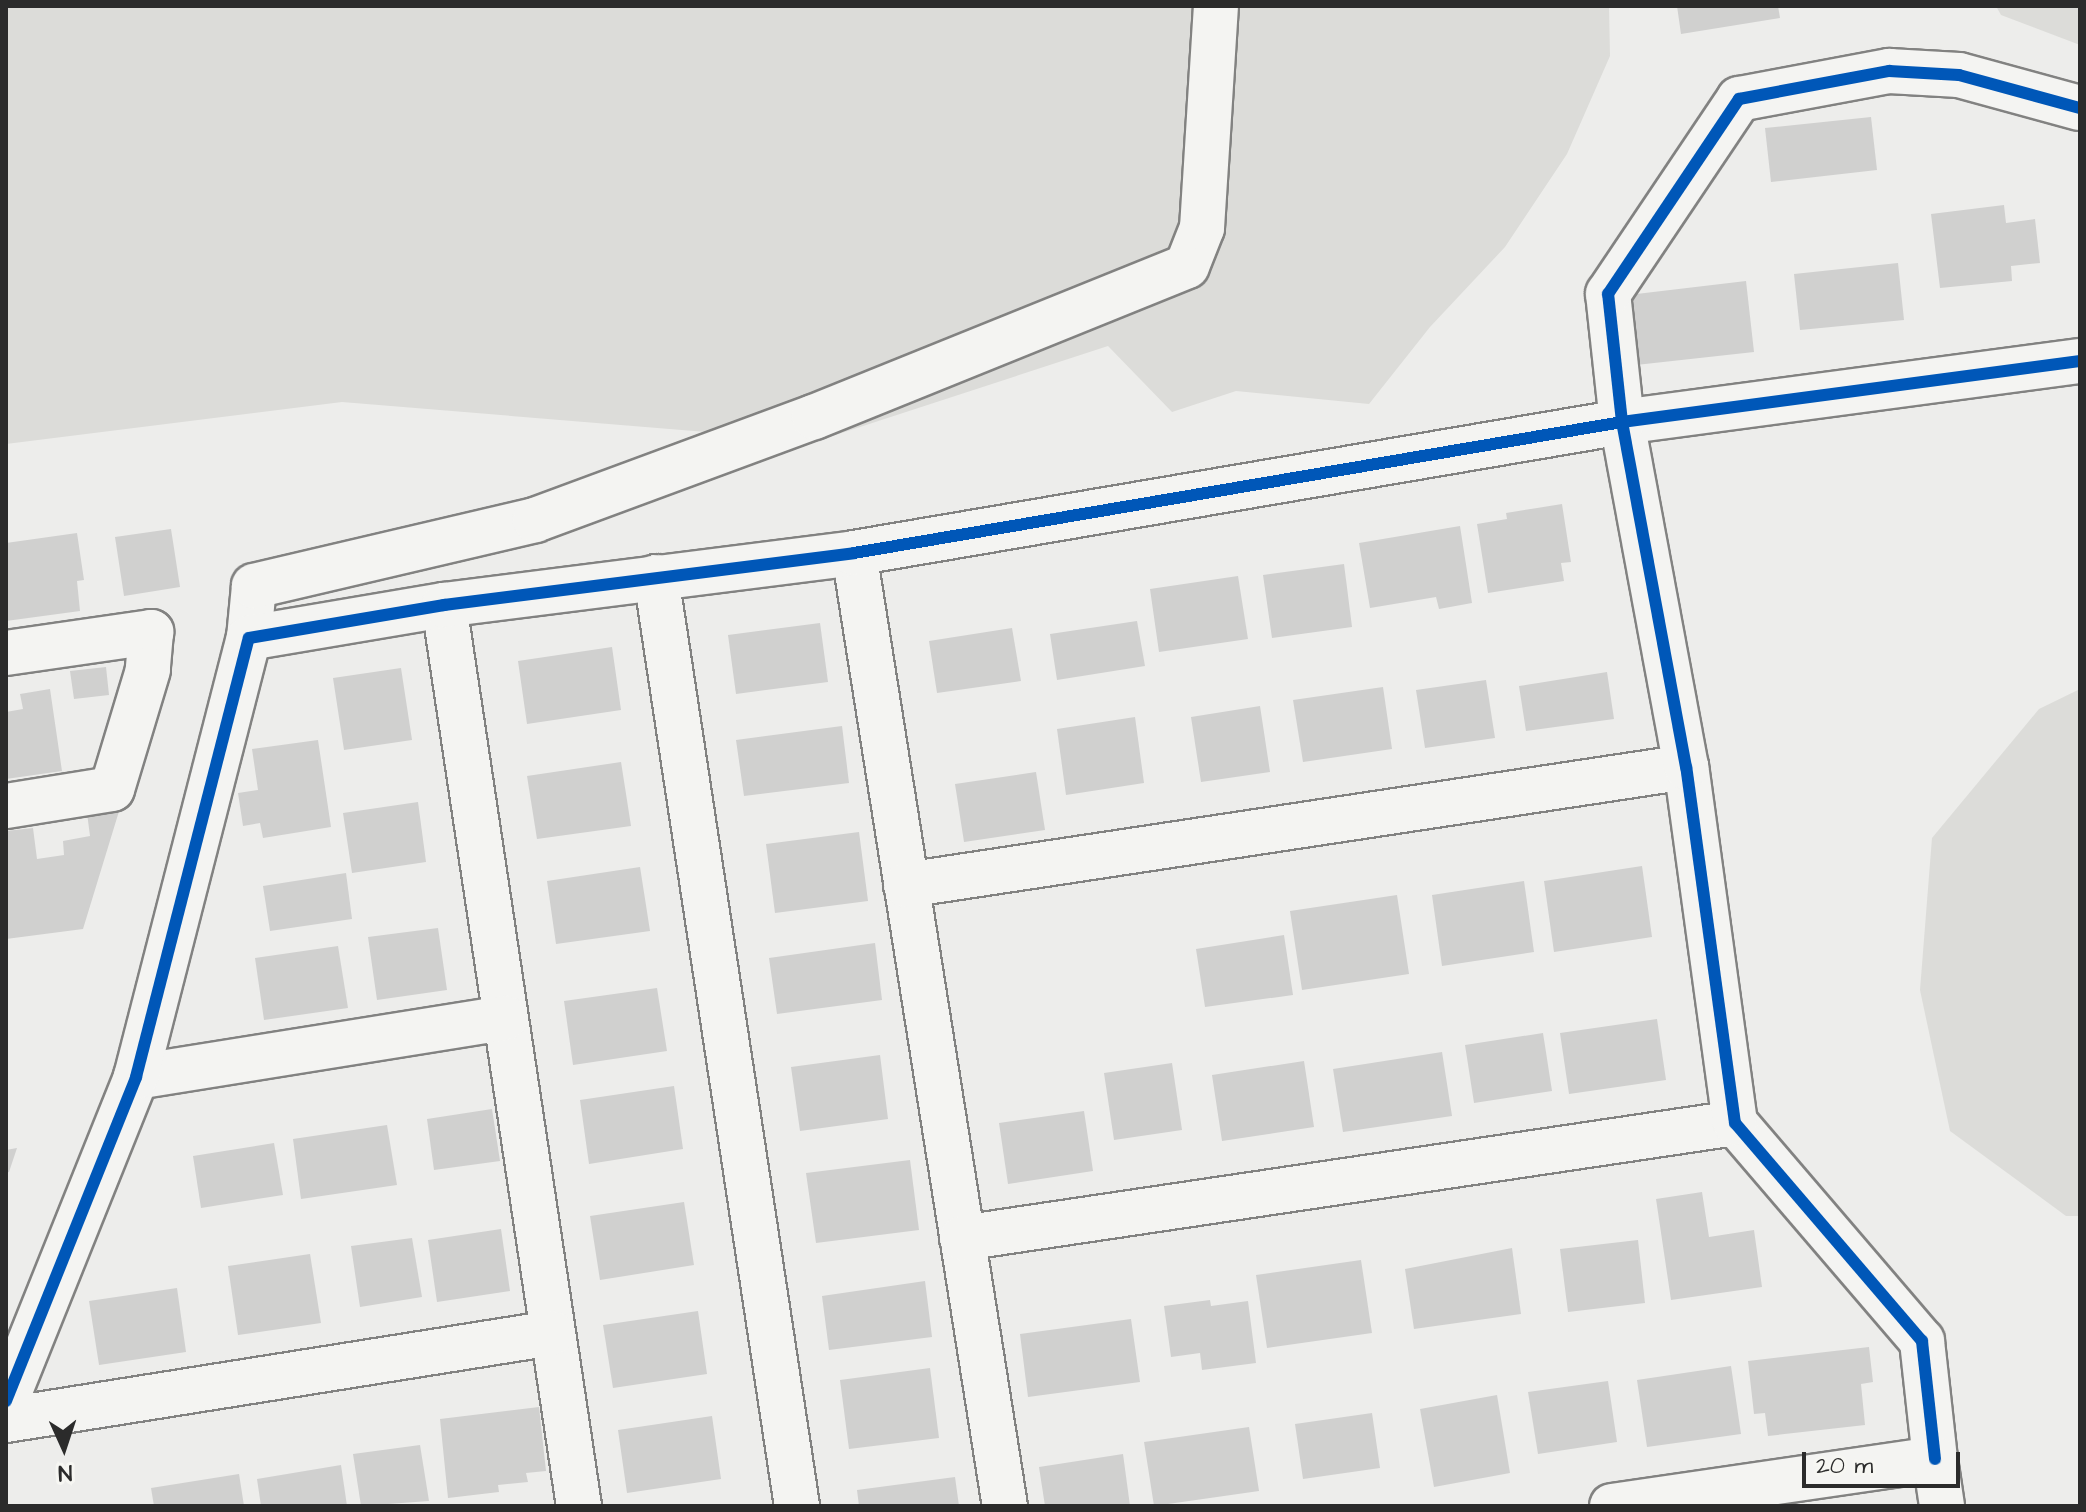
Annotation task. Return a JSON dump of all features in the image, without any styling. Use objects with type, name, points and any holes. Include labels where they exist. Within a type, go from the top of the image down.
[{"type":"street","points":[[6,1401],[136,1077],[249,638],[254,586],[535,520],[814,417],[1187,266],[1202,228],[1216,6]]},
{"type":"street","points":[[1942,1506],[1922,1341],[1735,1123],[1686,767],[1622,422],[1608,294],[1739,99],[1889,71],[1959,75],[2080,108]]},
{"type":"street","points":[[249,638],[444,605],[854,553],[1622,422],[2080,361]]},
{"type":"street","points":[[854,553],[1005,1506]]},
{"type":"street","points":[[656,577],[797,1506]]},
{"type":"street","points":[[444,605],[579,1506]]},
{"type":"street","points":[[6,653],[151,632],[148,670],[112,789],[6,806]]},
{"type":"street","points":[[906,885],[1686,767]]},
{"type":"street","points":[[136,1077],[505,1018]]},
{"type":"street","points":[[962,1238],[1735,1123]]},
{"type":"street","points":[[6,1420],[552,1333]]},
{"type":"street","points":[[1612,1506],[1935,1459]]},
{"type":"shaded area","points":[[6,6],[1609,6],[1610,56],[1567,154],[1505,247],[1430,327],[1369,404],[1236,391],[1172,412],[1108,346],[817,441],[342,402],[6,444]]},
{"type":"shaded area","points":[[1996,6],[2080,6],[2080,45],[2001,15]]},
{"type":"shaded area","points":[[2080,689],[2080,1216],[2066,1216],[1950,1131],[1920,990],[1932,838],[2039,709]]},
{"type":"building","points":[[1677,6],[1778,6],[1780,18],[1681,34]]},
{"type":"building","points":[[1871,117],[1877,170],[1771,182],[1765,128]]},
{"type":"building","points":[[2004,205],[2006,223],[2035,219],[2040,263],[2011,266],[2012,281],[1940,288],[1931,214]]},
{"type":"building","points":[[1898,263],[1904,320],[1800,330],[1794,274]]},
{"type":"building","points":[[1746,281],[1754,352],[1636,365],[1628,295]]},
{"type":"building","points":[[1562,504],[1571,562],[1561,563],[1564,581],[1488,593],[1477,524],[1507,519],[1506,513]]},
{"type":"building","points":[[1460,526],[1472,603],[1439,609],[1436,597],[1370,608],[1359,543]]},
{"type":"building","points":[[171,529],[180,587],[124,596],[115,537]]},
{"type":"building","points":[[77,533],[84,580],[77,581],[80,611],[6,621],[6,543]]},
{"type":"building","points":[[1344,564],[1352,627],[1272,638],[1263,575]]},
{"type":"building","points":[[1238,576],[1248,639],[1159,652],[1150,589]]},
{"type":"building","points":[[1137,621],[1145,666],[1057,680],[1050,634]]},
{"type":"building","points":[[820,623],[828,682],[736,694],[728,635]]},
{"type":"building","points":[[1012,628],[1021,681],[937,693],[929,641]]},
{"type":"building","points":[[612,647],[621,710],[527,724],[518,661]]},
{"type":"building","points":[[106,667],[109,695],[74,699],[70,671]]},
{"type":"building","points":[[401,668],[412,740],[344,750],[333,678]]},
{"type":"building","points":[[1607,672],[1614,719],[1526,731],[1519,686]]},
{"type":"building","points":[[1486,680],[1495,738],[1425,748],[1416,690]]},
{"type":"building","points":[[1383,687],[1392,749],[1303,762],[1293,700]]},
{"type":"building","points":[[50,689],[62,771],[6,779],[6,712],[23,709],[20,694]]},
{"type":"building","points":[[1260,706],[1270,772],[1201,782],[1191,717]]},
{"type":"building","points":[[1135,717],[1144,783],[1066,795],[1057,729]]},
{"type":"building","points":[[842,726],[849,783],[744,796],[736,740]]},
{"type":"building","points":[[318,740],[331,827],[263,838],[260,823],[243,826],[238,793],[258,790],[252,749]]},
{"type":"building","points":[[621,762],[631,826],[537,839],[527,776]]},
{"type":"building","points":[[1036,772],[1045,830],[964,842],[955,784]]},
{"type":"building","points":[[418,802],[426,862],[352,873],[343,813]]},
{"type":"building","points":[[120,808],[83,929],[6,939],[6,831],[33,828],[37,859],[64,855],[63,841],[90,836],[87,813]]},
{"type":"building","points":[[859,832],[868,901],[775,913],[766,844]]},
{"type":"building","points":[[1642,866],[1652,937],[1554,952],[1544,881]]},
{"type":"building","points":[[640,867],[650,931],[556,944],[547,881]]},
{"type":"building","points":[[346,873],[352,919],[270,931],[263,886]]},
{"type":"building","points":[[1524,881],[1534,952],[1442,966],[1432,895]]},
{"type":"building","points":[[1397,895],[1409,974],[1302,990],[1290,911]]},
{"type":"building","points":[[438,928],[447,990],[377,1000],[368,937]]},
{"type":"building","points":[[1284,935],[1293,995],[1205,1007],[1196,949]]},
{"type":"building","points":[[875,943],[882,1000],[777,1014],[769,958]]},
{"type":"building","points":[[338,946],[348,1008],[264,1020],[255,958]]},
{"type":"building","points":[[657,988],[667,1051],[573,1065],[564,1001]]},
{"type":"building","points":[[1657,1019],[1666,1080],[1569,1094],[1560,1033]]},
{"type":"building","points":[[1543,1033],[1552,1091],[1474,1103],[1465,1045]]},
{"type":"building","points":[[1442,1052],[1452,1116],[1343,1132],[1333,1069]]},
{"type":"building","points":[[880,1055],[888,1119],[800,1131],[791,1067]]},
{"type":"building","points":[[1304,1061],[1314,1127],[1222,1141],[1212,1075]]},
{"type":"building","points":[[1172,1063],[1182,1130],[1114,1140],[1104,1073]]},
{"type":"building","points":[[674,1086],[683,1149],[589,1164],[580,1100]]},
{"type":"building","points":[[492,1109],[500,1161],[434,1170],[427,1119]]},
{"type":"building","points":[[1084,1111],[1093,1171],[1008,1184],[999,1123]]},
{"type":"building","points":[[387,1125],[397,1185],[301,1199],[293,1139]]},
{"type":"building","points":[[274,1143],[283,1195],[201,1208],[193,1156]]},
{"type":"building","points":[[17,1148],[9,1172],[6,1173],[6,1150]]},
{"type":"building","points":[[910,1160],[919,1230],[816,1243],[806,1173]]},
{"type":"building","points":[[1702,1192],[1709,1237],[1754,1230],[1762,1287],[1671,1300],[1656,1199]]},
{"type":"building","points":[[684,1202],[694,1265],[600,1280],[590,1216]]},
{"type":"building","points":[[501,1229],[510,1291],[437,1302],[428,1240]]},
{"type":"building","points":[[412,1238],[422,1297],[360,1307],[351,1246]]},
{"type":"building","points":[[1638,1240],[1645,1303],[1568,1312],[1560,1249]]},
{"type":"building","points":[[1512,1248],[1521,1314],[1414,1329],[1405,1269]]},
{"type":"building","points":[[310,1254],[321,1323],[238,1335],[228,1266]]},
{"type":"building","points":[[1361,1260],[1372,1333],[1267,1348],[1256,1275]]},
{"type":"building","points":[[925,1281],[932,1337],[829,1350],[822,1296]]},
{"type":"building","points":[[177,1288],[186,1352],[99,1365],[89,1301]]},
{"type":"building","points":[[1210,1300],[1211,1306],[1248,1301],[1256,1363],[1202,1370],[1200,1353],[1171,1357],[1164,1306]]},
{"type":"building","points":[[698,1311],[707,1374],[613,1388],[603,1325]]},
{"type":"building","points":[[1131,1319],[1140,1382],[1028,1397],[1020,1334]]},
{"type":"building","points":[[1869,1347],[1873,1382],[1861,1384],[1865,1425],[1768,1436],[1765,1413],[1754,1414],[1748,1361]]},
{"type":"building","points":[[1731,1366],[1741,1434],[1647,1447],[1637,1380]]},
{"type":"building","points":[[930,1368],[939,1438],[849,1449],[840,1380]]},
{"type":"building","points":[[1608,1381],[1617,1442],[1538,1454],[1528,1392]]},
{"type":"building","points":[[1497,1395],[1510,1473],[1434,1487],[1420,1409]]},
{"type":"building","points":[[539,1407],[546,1471],[526,1473],[528,1482],[498,1485],[499,1492],[448,1498],[440,1419]]},
{"type":"building","points":[[1372,1413],[1380,1468],[1303,1479],[1295,1424]]},
{"type":"building","points":[[712,1416],[721,1479],[627,1493],[618,1430]]},
{"type":"building","points":[[1249,1427],[1259,1491],[1154,1506],[1144,1442]]},
{"type":"building","points":[[420,1445],[429,1501],[361,1506],[353,1454]]},
{"type":"building","points":[[1123,1454],[1130,1506],[1045,1506],[1039,1467]]},
{"type":"building","points":[[341,1465],[347,1506],[261,1506],[257,1479]]},
{"type":"building","points":[[239,1474],[244,1506],[154,1506],[151,1488]]},
{"type":"building","points":[[955,1477],[959,1506],[859,1506],[857,1490]]},
{"type":"cycle path","points":[[1935,1459],[1922,1341],[1735,1123],[1686,767],[1622,422],[1608,294],[1739,99],[1889,71],[1959,75],[2080,108]]},
{"type":"cycle path","points":[[6,1401],[136,1077],[249,638],[444,605],[854,553],[1622,422],[2080,361]]}]
